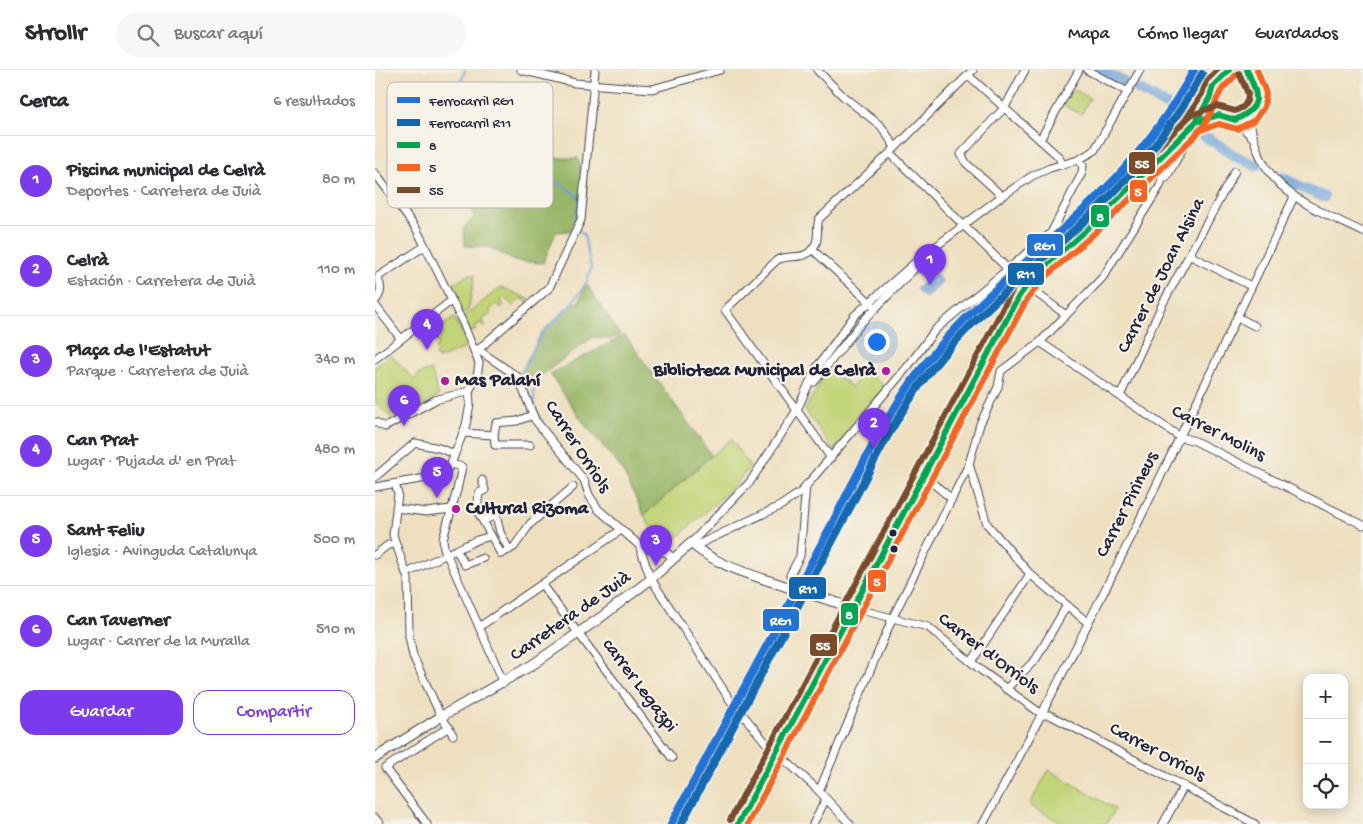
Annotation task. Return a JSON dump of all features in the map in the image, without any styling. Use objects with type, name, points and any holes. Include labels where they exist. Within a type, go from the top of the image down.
[{"type":"main road","points":[[1195,127],[1210,98],[1216,80],[1227,72],[1248,74],[1257,93],[1256,104],[1249,114],[1235,120],[1219,115],[1213,107],[1210,98]]},
{"type":"main road","points":[[738,824],[1027,286],[1036,274],[1092,224],[1173,144],[1195,127],[1219,115]]},
{"type":"street","points":[[521,70],[575,82],[652,89],[720,70]]},
{"type":"street","points":[[479,350],[549,288],[581,220],[595,70]]},
{"type":"street","points":[[817,70],[844,97],[881,126],[893,150],[963,225],[1007,268]]},
{"type":"street","points":[[1002,196],[961,156],[963,151],[1005,107],[1025,70]]},
{"type":"street","points":[[1040,140],[1079,70]]},
{"type":"street","points":[[1087,70],[1128,92]]},
{"type":"street","points":[[930,252],[963,225],[1032,176],[1078,160],[1094,151],[1140,70]]},
{"type":"street","points":[[831,458],[725,310],[777,260],[783,257],[798,257],[812,249],[818,238],[819,219],[893,150],[970,73],[1059,157],[1062,164]]},
{"type":"street","points":[[1249,114],[1252,136],[1271,174],[1294,197],[1363,232]]},
{"type":"street","points":[[1235,120],[1252,136]]},
{"type":"street","points":[[819,792],[893,617],[969,464],[980,424],[998,387],[1001,371],[1040,342],[1103,277],[1195,127]]},
{"type":"street","points":[[1160,186],[1173,144]]},
{"type":"street","name":"Carretera de Juià","points":[[693,544],[780,506],[806,485],[831,458],[935,330],[1051,233],[1082,173],[1083,165],[1078,160]]},
{"type":"street","name":"Carrer de Joan Alsina","points":[[1120,396],[1162,305],[1235,171]]},
{"type":"street","points":[[375,173],[387,189]]},
{"type":"street","name":"Carrer Pirineus","points":[[983,824],[1043,715],[1087,622],[1180,437],[1294,197]]},
{"type":"street","points":[[375,486],[443,475],[451,464],[463,433],[471,404],[469,391],[477,377],[479,363],[473,346],[425,246],[401,208]]},
{"type":"street","points":[[375,300],[381,286],[378,279],[379,276],[425,246]]},
{"type":"street","points":[[812,249],[876,308]]},
{"type":"street","name":"Carretera de Juià","points":[[375,757],[442,716],[504,683],[579,633],[651,579],[693,544],[747,487],[797,410],[815,370],[854,316],[869,301],[930,252]]},
{"type":"street","name":"Carretera de Juià","points":[[806,392],[833,356],[930,252]]},
{"type":"street","points":[[1189,255],[1251,286]]},
{"type":"street","points":[[1027,286],[1066,315]]},
{"type":"street","points":[[375,359],[451,301]]},
{"type":"street","points":[[375,306],[401,339]]},
{"type":"street","points":[[1237,317],[1255,326]]},
{"type":"street","name":"Carrer Molins","points":[[1040,342],[1180,437],[1195,441],[1363,525]]},
{"type":"street","name":"Carrer Orriols","points":[[473,346],[518,377],[533,415],[584,480],[589,495],[598,508],[639,545],[667,553],[674,559]]},
{"type":"street","points":[[375,422],[385,427],[435,400],[469,391]]},
{"type":"street","points":[[529,445],[492,446],[496,423],[517,420],[533,415]]},
{"type":"street","points":[[463,433],[495,435]]},
{"type":"street","points":[[375,477],[415,443],[439,448],[454,454]]},
{"type":"street","points":[[451,464],[461,467],[443,539],[448,555],[504,683]]},
{"type":"street","points":[[969,464],[987,524],[1030,574],[1087,622]]},
{"type":"street","points":[[924,476],[952,499]]},
{"type":"street","points":[[482,480],[485,490],[479,493],[477,510],[501,554],[514,546],[530,524],[573,487]]},
{"type":"street","points":[[395,484],[399,494],[393,524],[395,544],[401,554],[407,573],[409,636],[413,656],[453,735]]},
{"type":"street","points":[[790,575],[800,556],[806,485]]},
{"type":"street","points":[[508,507],[495,511],[499,532],[509,550]]},
{"type":"street","points":[[396,508],[426,512],[451,509]]},
{"type":"street","points":[[483,520],[496,515]]},
{"type":"street","points":[[479,627],[621,530]]},
{"type":"street","points":[[407,573],[477,540],[491,536]]},
{"type":"street","points":[[375,555],[388,545],[395,544]]},
{"type":"street","points":[[693,544],[748,574],[790,588]]},
{"type":"street","points":[[639,545],[651,579],[732,703]]},
{"type":"street","points":[[457,551],[465,565],[483,558]]},
{"type":"street","points":[[972,662],[1030,574]]},
{"type":"street","name":"carrer Legazpi","points":[[542,585],[672,758]]},
{"type":"street","points":[[810,594],[853,608]]},
{"type":"street","points":[[1006,689],[1036,659],[1067,605]]},
{"type":"street","name":"Carrer d'Orriols","points":[[853,608],[928,627],[1006,689],[1043,715]]},
{"type":"street","points":[[743,715],[767,744],[777,751],[850,824]]},
{"type":"street","name":"Carrer Orriols","points":[[1043,715],[1050,715],[1255,824]]},
{"type":"street","points":[[385,768],[449,727]]},
{"type":"street","points":[[375,757],[427,824]]},
{"type":"street","points":[[1163,824],[1184,786]]},
{"type":"street","points":[[813,824],[826,799]]},
{"type":"street","points":[[375,818],[380,824]]},
{"type":"green space","points":[[1073,89],[1090,98],[1081,114],[1063,105]]},
{"type":"green space","points":[[553,158],[578,158],[587,190],[577,227],[568,231],[556,232],[543,263],[514,261],[489,247],[465,246],[464,227],[474,217],[472,208],[553,208]]},
{"type":"green space","points":[[468,275],[475,275],[468,310],[463,314],[451,286]]},
{"type":"green space","points":[[586,283],[620,335],[609,339],[593,337],[538,378],[523,382],[519,376],[541,333],[571,304],[579,302]]},
{"type":"green space","points":[[501,287],[533,301],[529,303],[521,298],[513,306],[504,297],[501,301],[504,305],[501,308],[498,304],[489,310],[492,313],[482,320],[486,326],[484,328],[481,323],[475,326],[477,330],[470,332],[462,318]]},
{"type":"green space","points":[[454,318],[470,346],[438,359],[435,355],[438,352],[435,349],[439,344],[435,339],[430,342],[426,336]]},
{"type":"green space","points":[[625,335],[711,455],[644,515],[622,469],[585,425],[550,374]]},
{"type":"green space","points":[[391,355],[414,380],[419,374],[431,370],[439,396],[394,421],[375,402],[375,367]]},
{"type":"green space","points":[[828,370],[852,387],[865,370],[887,388],[834,451],[805,409]]},
{"type":"green space","points":[[731,439],[750,467],[734,486],[668,546],[660,545],[644,515]]},
{"type":"green space","points":[[1049,770],[1115,809],[1106,824],[1064,824],[1029,805]]},
{"type":"water","points":[[935,273],[943,282],[925,298],[916,289]]},
{"type":"waterway","points":[[461,82],[465,70]]},
{"type":"waterway","points":[[1097,70],[1124,82]]},
{"type":"waterway","points":[[1138,89],[1168,106]]},
{"type":"waterway","points":[[1181,113],[1189,119]]},
{"type":"waterway","points":[[1194,129],[1235,156],[1256,166]]},
{"type":"waterway","points":[[1282,178],[1298,186]]},
{"type":"waterway","points":[[553,181],[562,185],[580,199],[574,224]]},
{"type":"waterway","points":[[1305,189],[1324,197]]},
{"type":"waterway","points":[[553,437],[536,410],[532,384],[523,376],[522,372],[542,334],[570,306],[587,282],[591,268],[584,235],[580,231]]},
{"type":"tunnel","points":[[790,588],[810,594]]},
{"type":"tunnel","points":[[732,703],[743,715]]},
{"type":"rail line","name":"RG1","points":[[671,824],[871,448],[910,384],[946,339],[969,315],[1115,179],[1158,127],[1194,70]]},
{"type":"rail line","name":"R11","points":[[681,824],[903,410],[931,370],[969,327],[1011,286],[1076,229],[1127,178],[1168,129],[1202,74]]},
{"type":"transit line","name":"55","points":[[1184,122],[1202,94],[1206,81],[1217,70]]},
{"type":"transit line","name":"8","points":[[1190,128],[1196,122],[1210,97],[1213,86],[1229,70]]},
{"type":"transit line","name":"8","points":[[738,824],[1019,296],[1036,274],[1092,224],[1196,122],[1219,115],[1235,120],[1251,110],[1256,100],[1256,93],[1247,70]]},
{"type":"transit line","name":"5","points":[[748,824],[1026,301],[1042,280],[1098,230],[1201,130],[1219,124],[1237,129],[1255,120],[1264,107],[1266,93],[1257,70]]},
{"type":"transit line","name":"55","points":[[730,820],[1012,291],[1030,268],[1086,218],[1191,115],[1217,106],[1235,111],[1243,107],[1247,101],[1248,94],[1239,73]]},
{"type":"transit line","name":"5","points":[[1196,134],[1208,119],[1221,91],[1235,76]]},
{"type":"place","name":"Piscina municipal de Celrà","points":[[930,285]]},
{"type":"place","name":"Can Prat","points":[[427,350]]},
{"type":"place","name":"Biblioteca Municipal de Celrà","points":[[886,371]]},
{"type":"place","name":"Mas Palahí","points":[[445,381]]},
{"type":"place","name":"Can Taverner","points":[[404,426]]},
{"type":"place","name":"Celrà","points":[[874,449]]},
{"type":"place","name":"Sant Feliu","points":[[437,498]]},
{"type":"place","name":"Cultural Rizoma","points":[[456,509]]},
{"type":"place","name":"Plaça de l'Estatut","points":[[656,566]]}]
